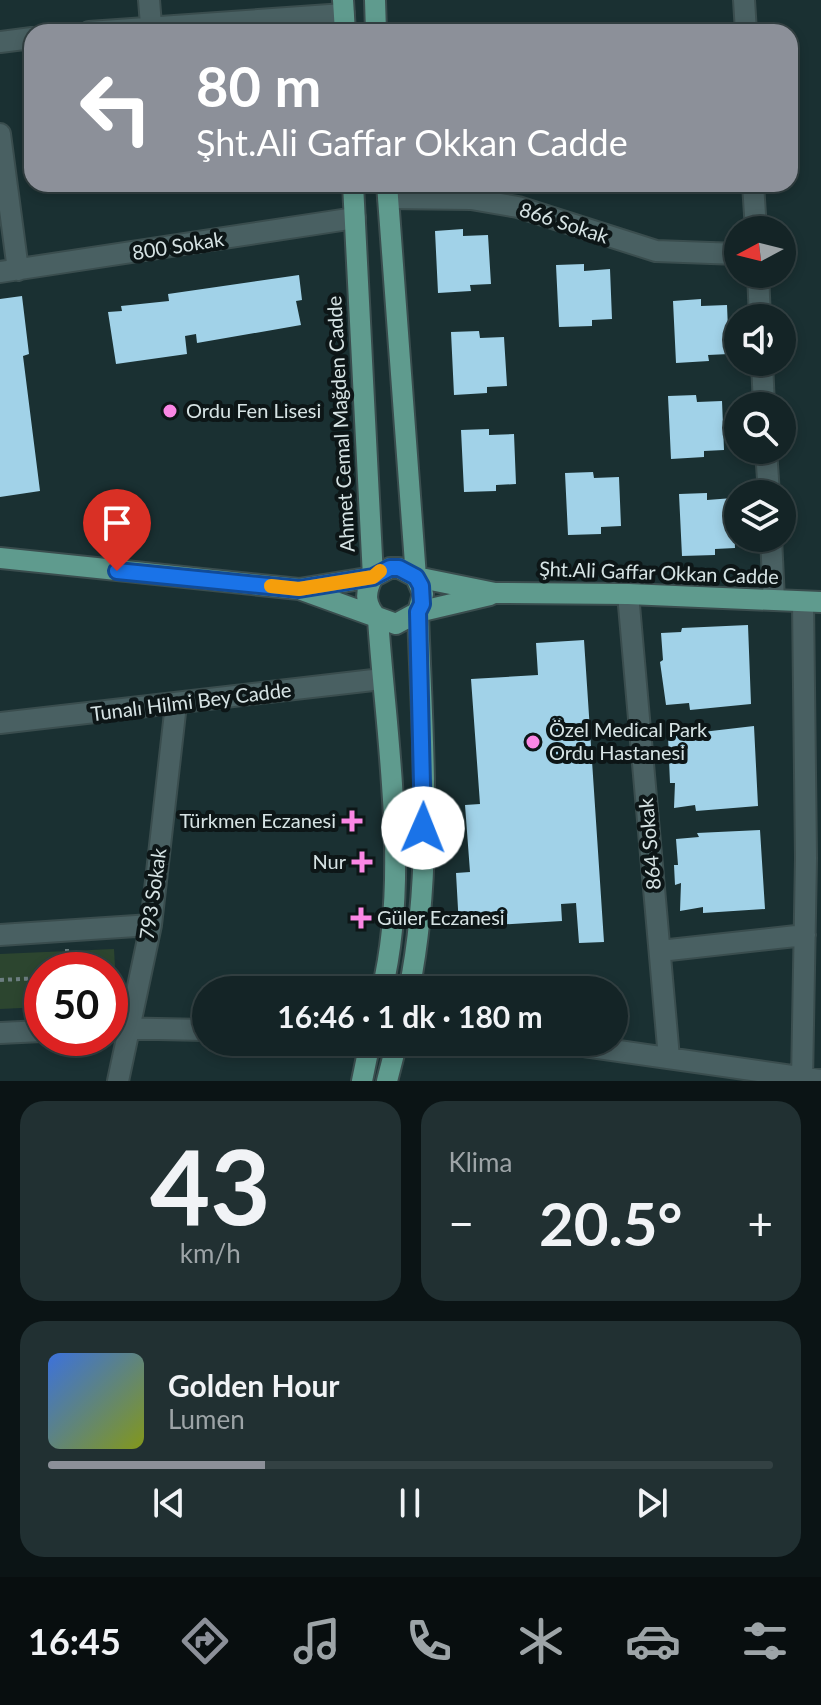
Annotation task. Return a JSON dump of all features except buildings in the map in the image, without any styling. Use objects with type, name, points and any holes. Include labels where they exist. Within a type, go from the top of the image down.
[{"type":"main road","points":[[375,0],[376,24]]},
{"type":"main road","name":"Ahmet Cemal Mağden Cadde","points":[[353,192],[373,577],[366,595],[371,612],[378,619],[395,854],[390,960],[386,976]]},
{"type":"main road","points":[[388,192],[416,577],[423,594],[418,612],[424,801],[420,937],[412,976]]},
{"type":"main road","name":"Şht.Ali Gaffar Okkan Cadde","points":[[0,558],[299,589],[396,624],[418,612],[495,593]]},
{"type":"main road","name":"Şht.Ali Gaffar Okkan Cadde","points":[[299,589],[373,577],[390,568],[409,571],[416,577],[495,593],[628,594],[812,602]]},
{"type":"main road","points":[[362,1081],[367,1056]]},
{"type":"main road","points":[[387,1081],[393,1056]]},
{"type":"street","points":[[149,0],[151,24]]},
{"type":"street","points":[[744,0],[746,24]]},
{"type":"street","points":[[170,24],[344,15]]},
{"type":"street","points":[[0,42],[24,39]]},
{"type":"street","points":[[0,134],[9,271]]},
{"type":"street","name":"866 Sokak","points":[[398,192],[506,205],[656,251],[724,253]]},
{"type":"street","points":[[754,192],[755,216]]},
{"type":"street","name":"800 Sokak","points":[[9,271],[355,218]]},
{"type":"street","points":[[772,552],[774,600]]},
{"type":"street","name":"864 Sokak","points":[[628,594],[669,1058]]},
{"type":"street","points":[[628,1052],[809,1080],[805,935],[812,602]]},
{"type":"street","name":"Tunalı Hilmi Bey Cadde","points":[[0,723],[382,679]]},
{"type":"street","name":"793 Sokak","points":[[128,998],[151,925],[176,704]]},
{"type":"street","points":[[0,935],[151,925]]},
{"type":"street","points":[[660,951],[805,935]]},
{"type":"street","points":[[128,1027],[192,1030]]},
{"type":"street","points":[[0,1033],[24,1032]]},
{"type":"street","name":"793 Sokak","points":[[118,1056],[118,1081]]},
{"type":"path","points":[[0,980],[24,979]]},
{"type":"green space","points":[[114,949],[114,952],[46,952]]},
{"type":"green space","points":[[24,953],[24,1008],[0,1009],[0,954]]},
{"type":"slow traffic","points":[[271,586],[299,589],[373,577],[380,571]]},
{"type":"place","name":"Ordu Fen Lisesi","points":[[170,411]]},
{"type":"place","name":"Özel Medical Park Ordu Hastanesi","points":[[533,742]]},
{"type":"place","name":"Türkmen Eczanesi","points":[[352,821]]},
{"type":"place","name":"Nur","points":[[362,862]]},
{"type":"place","name":"Güler Eczanesi","points":[[361,918]]},
{"type":"route","points":[[117,571],[299,589],[373,577],[390,568],[409,571],[416,577],[423,594],[418,612],[423,828]]}]
